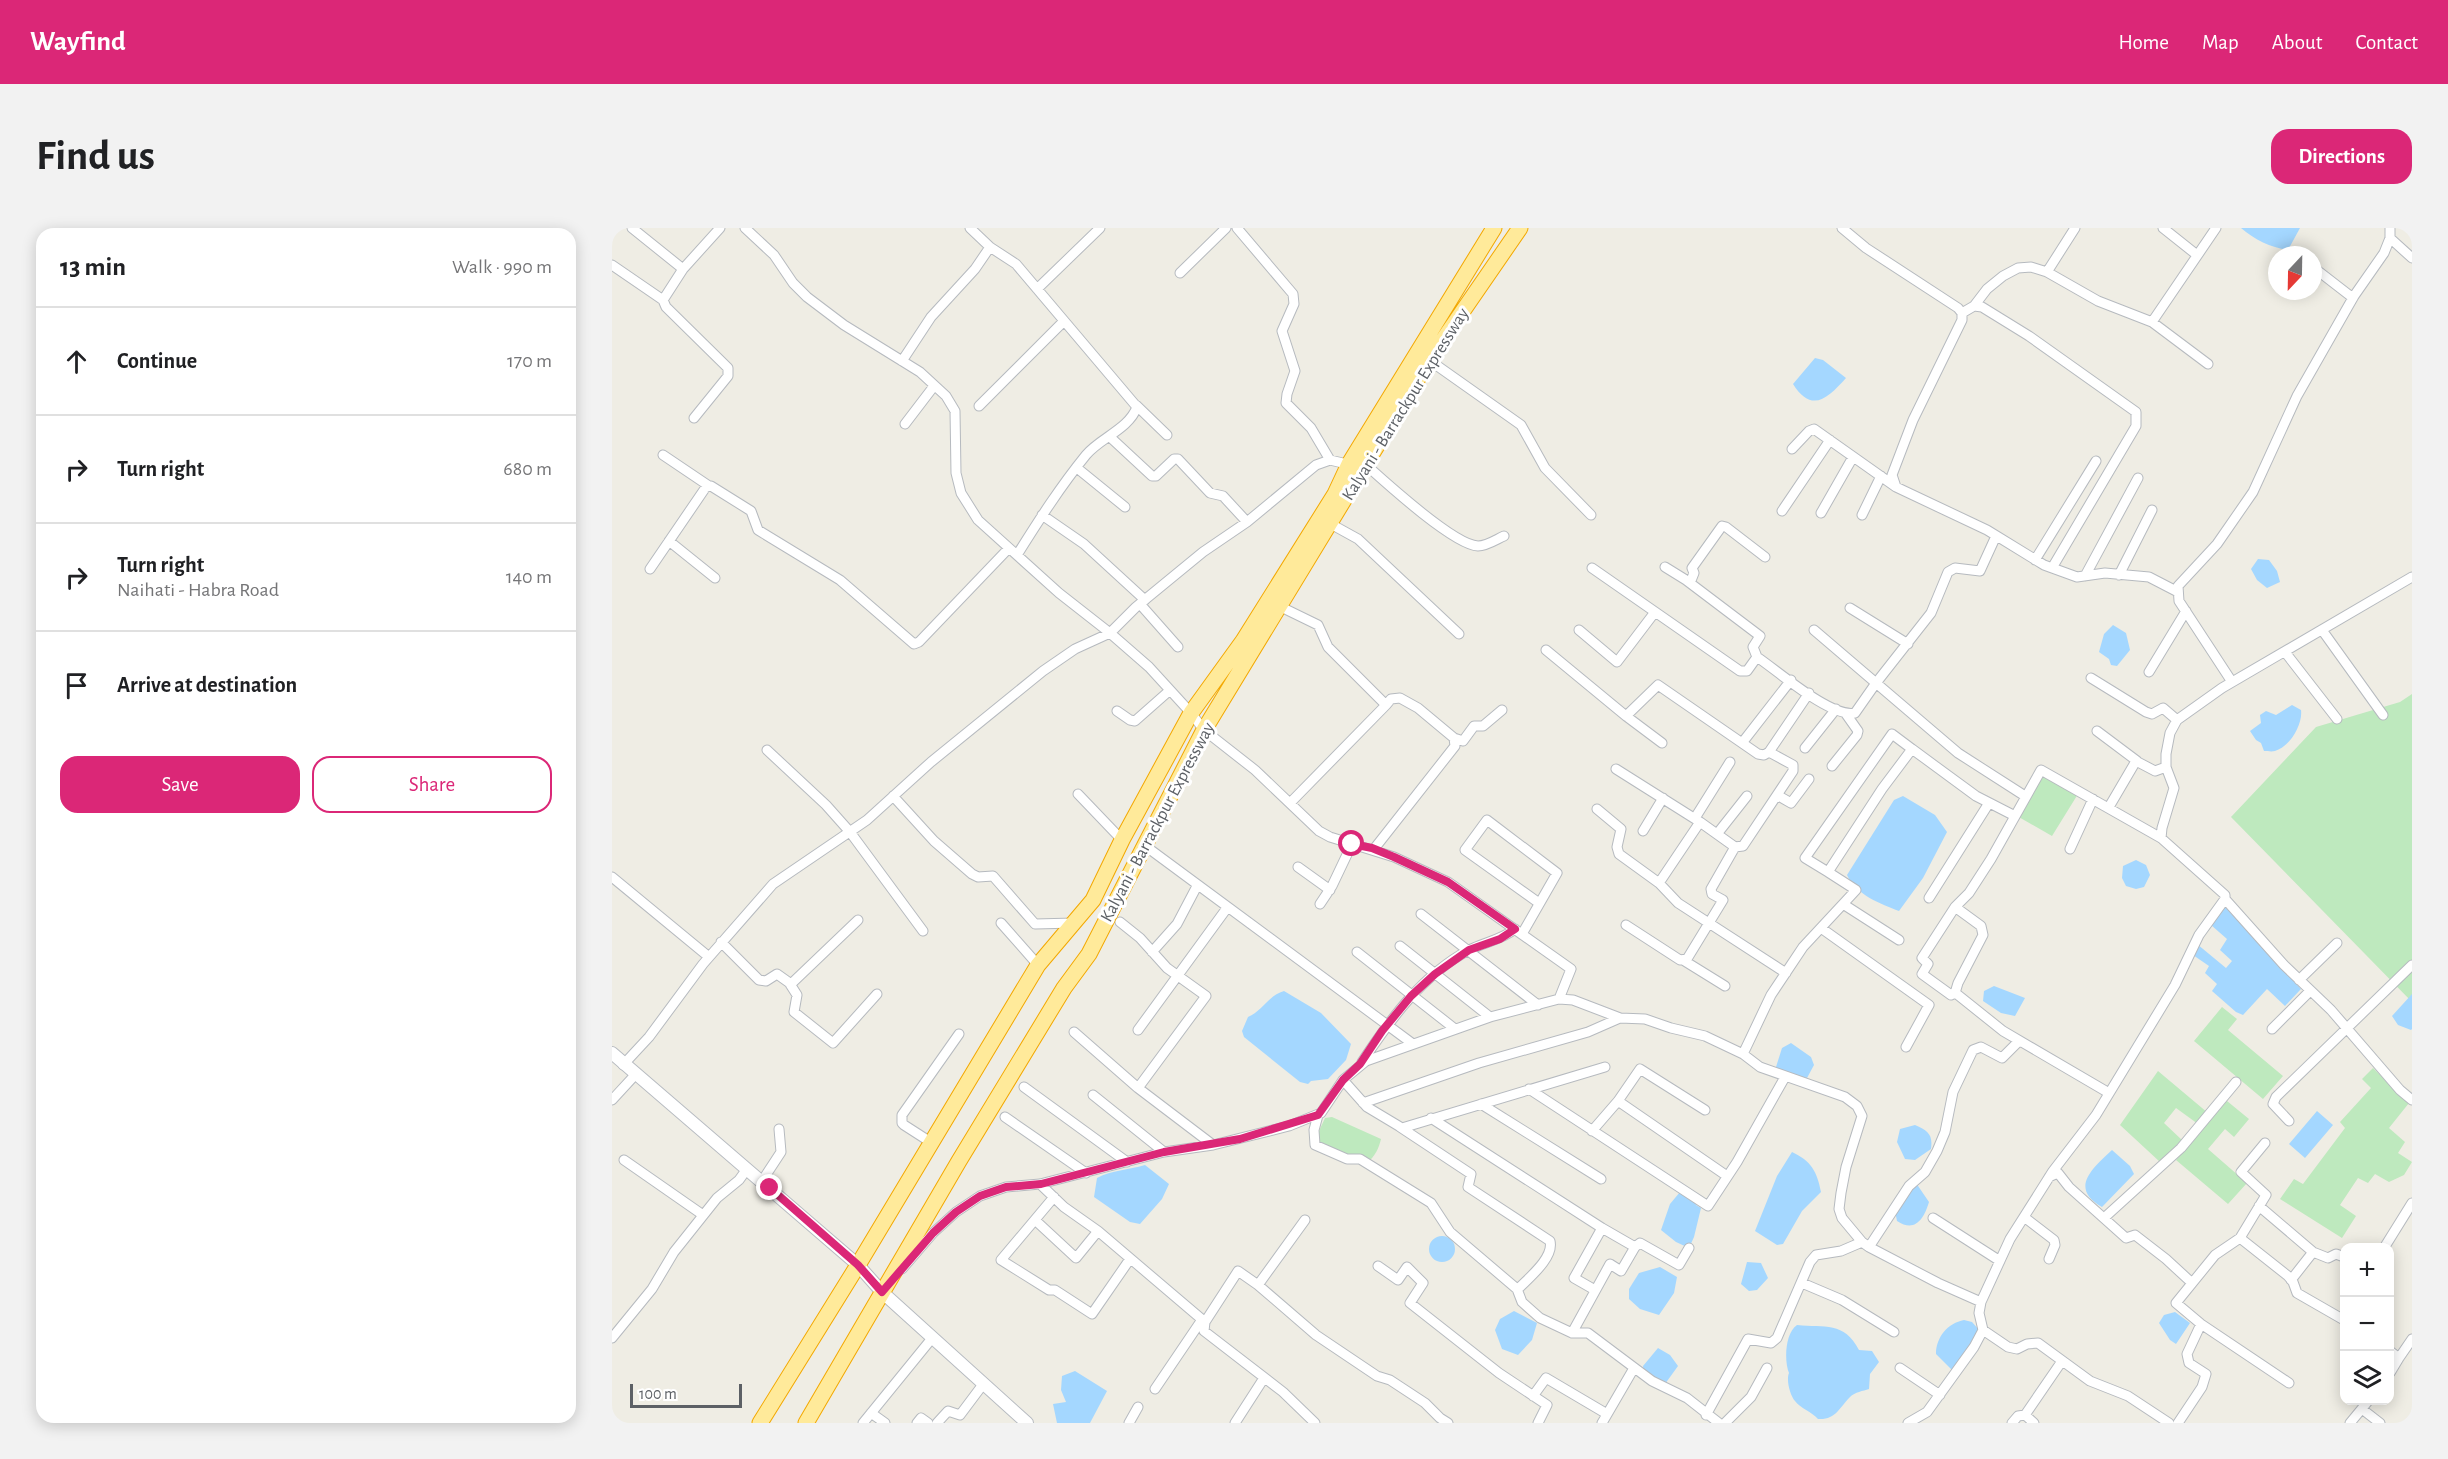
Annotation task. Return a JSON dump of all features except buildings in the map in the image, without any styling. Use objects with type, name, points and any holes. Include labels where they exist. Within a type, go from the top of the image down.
[{"type":"highway","points":[[760,1423],[1038,965],[1050,948],[1093,900],[1122,840],[1191,713],[1243,641],[1329,504],[1358,467],[1494,228]]},
{"type":"highway","name":"Kalyani - Barrackpur Expressway","points":[[806,1423],[959,1161],[1064,988],[1089,954],[1204,730],[1329,523],[1358,467],[1520,228]]},
{"type":"main road","points":[[612,1053],[634,1075],[762,1181],[858,1265],[882,1292],[1027,1423]]},
{"type":"street","points":[[632,228],[682,269]]},
{"type":"street","points":[[663,300],[682,269],[720,228]]},
{"type":"street","points":[[745,228],[774,255],[793,284],[807,297],[835,318],[920,372],[946,396],[955,411],[956,473],[961,493],[978,520],[1059,593],[1149,667],[1204,730],[1255,770],[1320,831],[1330,837],[1374,849],[1448,882],[1571,969],[1559,999]]},
{"type":"street","points":[[970,228],[990,248],[1016,264],[1136,405],[1167,435]]},
{"type":"street","points":[[1037,289],[1100,228]]},
{"type":"street","points":[[1180,273],[1226,228]]},
{"type":"street","points":[[1237,228],[1293,294],[1294,304],[1282,331],[1295,371],[1286,404],[1311,428],[1330,460]]},
{"type":"street","points":[[1842,228],[1866,248],[1958,308],[1962,313],[1962,320],[1913,420],[1892,475],[1896,487]]},
{"type":"street","points":[[2047,272],[2075,228]]},
{"type":"street","points":[[2163,228],[2197,255]]},
{"type":"street","points":[[2152,322],[2216,228]]},
{"type":"street","points":[[2390,233],[2412,258]]},
{"type":"street","points":[[2232,682],[2179,601],[2178,586],[2217,544],[2253,492],[2297,396],[2353,298],[2384,253],[2390,233]]},
{"type":"street","points":[[902,361],[927,322],[975,269],[990,248]]},
{"type":"street","points":[[612,265],[663,300],[666,307],[728,368],[728,376],[694,418]]},
{"type":"street","points":[[1962,313],[1974,306],[1987,290],[2010,272],[2031,267],[2047,272],[2098,302],[2152,322],[2208,364]]},
{"type":"street","points":[[2322,274],[2353,298]]},
{"type":"street","points":[[1974,306],[1982,307],[2029,336],[2136,412],[2136,426],[2052,568]]},
{"type":"street","points":[[979,406],[1063,322]]},
{"type":"street","points":[[1429,360],[1521,425],[1545,468],[1591,515]]},
{"type":"street","points":[[905,424],[934,386]]},
{"type":"street","points":[[1017,555],[1042,515],[1089,452],[1110,437],[1136,411],[1136,405]]},
{"type":"street","points":[[1792,449],[1812,429],[1896,487],[1996,536],[2052,568],[2078,577],[2105,573],[2149,577],[2178,592]]},
{"type":"street","points":[[1110,437],[1152,476],[1156,476],[1174,459],[1178,459],[1210,493],[1223,496],[1246,522]]},
{"type":"street","points":[[1782,511],[1830,440]]},
{"type":"street","points":[[663,455],[751,511],[758,530],[833,575],[914,644],[919,642],[1009,548]]},
{"type":"street","points":[[1821,513],[1853,457]]},
{"type":"street","points":[[623,1065],[649,1037],[709,957],[774,884],[867,820],[963,735],[1043,671],[1075,649],[1110,633],[1142,602],[1203,552],[1246,522],[1316,465],[1330,460],[1358,467],[1471,544],[1486,544],[1504,536]]},
{"type":"street","points":[[2035,560],[2096,461]]},
{"type":"street","points":[[1077,468],[1125,507]]},
{"type":"street","points":[[1862,515],[1881,476]]},
{"type":"street","points":[[2085,576],[2138,478]]},
{"type":"street","points":[[650,569],[709,486]]},
{"type":"street","points":[[2119,574],[2152,510]]},
{"type":"street","points":[[1042,515],[1084,544],[1142,602],[1178,647]]},
{"type":"street","points":[[1329,523],[1358,539],[1459,634]]},
{"type":"street","points":[[1690,583],[1694,573],[1692,568],[1722,526],[1765,557]]},
{"type":"street","points":[[1846,714],[1855,713],[1931,613],[1948,572],[1955,568],[1980,571],[1996,536]]},
{"type":"street","points":[[669,541],[715,578]]},
{"type":"street","points":[[1665,567],[1760,636],[1753,647],[1758,657],[1809,693],[1846,714],[1856,727],[1857,735],[1832,766]]},
{"type":"street","points":[[1592,568],[1740,671],[1747,671],[1758,657]]},
{"type":"street","points":[[2162,838],[2162,828],[2174,789],[2166,767],[2166,753],[2170,733],[2176,720],[2232,682],[2412,577]]},
{"type":"street","points":[[1279,606],[1318,625],[1328,647],[1386,705]]},
{"type":"street","points":[[1850,608],[1908,644]]},
{"type":"street","points":[[2149,672],[2186,611]]},
{"type":"street","points":[[1579,630],[1617,662],[1655,612]]},
{"type":"street","points":[[1814,630],[1958,753],[2025,796]]},
{"type":"street","points":[[2322,630],[2384,715]]},
{"type":"street","points":[[1546,650],[1662,743]]},
{"type":"street","points":[[2285,652],[2337,719]]},
{"type":"street","points":[[2091,678],[2146,712],[2152,714],[2163,708],[2176,720]]},
{"type":"street","points":[[1742,743],[1791,680]]},
{"type":"street","points":[[1626,716],[1658,685],[1758,754],[1764,755],[1769,752],[1809,693]]},
{"type":"street","points":[[1117,711],[1135,721],[1169,691]]},
{"type":"street","points":[[1290,803],[1391,699],[1400,698],[1418,708],[1454,738],[1463,741],[1474,726],[1483,726],[1502,710]]},
{"type":"street","points":[[1805,748],[1836,709]]},
{"type":"street","points":[[2097,731],[2137,761],[2155,771],[2166,767]]},
{"type":"street","points":[[1743,1054],[1771,995],[1803,947],[1856,890],[1805,858],[1892,734],[1976,796],[2015,816]]},
{"type":"street","points":[[1374,849],[1455,746],[1454,738]]},
{"type":"street","points":[[1828,872],[1882,789],[1912,749]]},
{"type":"street","points":[[767,750],[850,832],[923,931]]},
{"type":"street","points":[[1616,769],[1735,847],[1743,846],[1793,771],[1793,765],[1769,752]]},
{"type":"street","points":[[2109,807],[2137,761]]},
{"type":"street","points":[[1659,883],[1730,762]]},
{"type":"street","points":[[1912,993],[1924,976],[1922,974],[1928,964],[1922,958],[1955,907],[1969,893],[2041,770],[2162,838],[2223,892],[2225,899],[2347,1029],[2400,1090],[2412,1100]]},
{"type":"street","points":[[1777,795],[1787,803],[1791,803],[1809,779]]},
{"type":"street","points":[[1078,794],[1122,840]]},
{"type":"street","points":[[1717,834],[1747,795]]},
{"type":"street","points":[[893,796],[934,841],[972,874],[993,876],[1035,924],[1074,923]]},
{"type":"street","points":[[1643,831],[1663,798]]},
{"type":"street","points":[[2070,849],[2093,799]]},
{"type":"street","points":[[1929,898],[1989,803]]},
{"type":"street","points":[[1597,809],[1621,829],[1617,847],[1619,854],[1659,883],[1678,903],[1786,973]]},
{"type":"street","points":[[1539,903],[1465,850],[1487,820],[1557,873],[1539,903],[1518,932],[1469,950],[1435,974],[1411,996],[1360,1064],[1343,1080],[1318,1115],[1314,1130],[1315,1145],[1347,1159],[1360,1159],[1431,1203],[1450,1232],[1517,1289],[1522,1302],[1540,1318],[1572,1333],[1588,1333],[1652,1382],[1687,1398],[1719,1423]]},
{"type":"street","points":[[1320,904],[1330,890],[1352,844]]},
{"type":"street","points":[[1144,845],[1413,1044]]},
{"type":"street","points":[[1683,960],[1687,959],[1723,900],[1712,894],[1711,889],[1735,847]]},
{"type":"street","points":[[1298,867],[1330,890]]},
{"type":"street","points":[[612,877],[709,957]]},
{"type":"street","points":[[1152,952],[1177,924],[1197,886]]},
{"type":"street","points":[[2169,1423],[2128,1396],[2090,1381],[2038,1343],[2027,1344],[2017,1349],[2008,1347],[1983,1330],[1979,1312],[1981,1302],[2000,1260],[2024,1217],[2049,1177],[2096,1115],[2180,976],[2199,935],[2225,899]]},
{"type":"street","points":[[1843,904],[1899,940]]},
{"type":"street","points":[[1955,907],[1981,926],[1983,934],[1958,983],[1956,993]]},
{"type":"street","points":[[1138,1030],[1227,908]]},
{"type":"street","points":[[1420,914],[1538,1005]]},
{"type":"street","points":[[790,984],[858,920]]},
{"type":"street","points":[[1120,922],[1167,968],[1206,996],[1138,1088]]},
{"type":"street","points":[[1001,923],[1038,965]]},
{"type":"street","points":[[1626,925],[1725,986]]},
{"type":"street","points":[[1821,928],[1929,1005],[1906,1047]]},
{"type":"street","points":[[722,942],[759,980],[766,981],[777,974],[790,984],[797,995],[794,1012],[833,1043],[877,994]]},
{"type":"street","points":[[2299,980],[2337,944]]},
{"type":"street","points":[[1400,946],[1490,1017]]},
{"type":"street","points":[[1357,952],[1455,1029]]},
{"type":"street","points":[[2289,1120],[2273,1104],[2274,1100],[2412,965]]},
{"type":"street","points":[[1924,976],[1951,995],[1956,993]]},
{"type":"street","points":[[2272,1029],[2310,991]]},
{"type":"street","points":[[1956,993],[2002,1031],[2109,1093]]},
{"type":"street","points":[[1360,1064],[1490,1017],[1559,999],[1573,1000],[1620,1018],[1645,1019],[1705,1036],[1743,1054],[1760,1067],[1845,1097],[1861,1112],[1861,1121],[1846,1167],[1839,1209],[1842,1218],[1866,1245],[1938,1283],[1981,1302]]},
{"type":"street","points":[[1363,1103],[1479,1063],[1588,1032],[1620,1018]]},
{"type":"street","points":[[1074,1032],[1138,1088],[1213,1145]]},
{"type":"street","points":[[932,1143],[904,1125],[902,1115],[959,1034]]},
{"type":"street","points":[[1706,1415],[1748,1339],[1771,1342],[1778,1338],[1810,1262],[1816,1255],[1866,1245],[1909,1186],[1926,1173],[1945,1132],[1953,1092],[1973,1050],[1981,1047],[2002,1058],[2019,1041]]},
{"type":"street","points":[[1400,1127],[1529,1089],[1554,1084],[1605,1067]]},
{"type":"street","points":[[1592,1131],[1618,1101],[1640,1069],[1705,1110]]},
{"type":"street","points":[[612,1100],[634,1075]]},
{"type":"street","points":[[1529,1089],[1708,1206],[1785,1077]]},
{"type":"street","points":[[1343,1080],[1363,1103],[1383,1118],[1472,1174],[1468,1187],[1550,1241],[1551,1246],[1540,1265],[1517,1289]]},
{"type":"street","points":[[2104,1218],[2181,1148],[2236,1082]]},
{"type":"street","points":[[1024,1087],[1127,1162]]},
{"type":"street","points":[[1093,1095],[1164,1152]]},
{"type":"street","points":[[1618,1101],[1727,1176]]},
{"type":"street","points":[[1481,1104],[1601,1179]]},
{"type":"street","points":[[882,1292],[933,1233],[956,1212],[980,1196],[1006,1187],[1041,1184],[1164,1152],[1213,1145],[1289,1126],[1318,1115]]},
{"type":"street","points":[[1005,1117],[1086,1173]]},
{"type":"street","points":[[1431,1118],[1602,1228],[1635,1246]]},
{"type":"street","points":[[762,1181],[781,1152],[779,1129]]},
{"type":"street","points":[[2265,1143],[2241,1172],[2266,1195],[2240,1238],[2215,1255],[2175,1303],[2201,1324],[2289,1383]]},
{"type":"street","points":[[624,1160],[703,1215]]},
{"type":"street","points":[[612,1338],[652,1289],[674,1252],[703,1215],[717,1198],[739,1180],[747,1169]]},
{"type":"street","points":[[2049,1177],[2058,1173],[2069,1187],[2126,1238],[2135,1235],[2192,1283]]},
{"type":"street","points":[[1041,1184],[1203,1322],[1204,1331],[1283,1392],[1315,1423]]},
{"type":"street","points":[[1054,1197],[1001,1260],[1092,1314],[1130,1259]]},
{"type":"street","points":[[2387,1243],[2412,1203]]},
{"type":"street","points":[[2259,1206],[2313,1252],[2328,1258],[2336,1254],[2340,1256]]},
{"type":"street","points":[[2024,1217],[2055,1243],[2049,1259]]},
{"type":"street","points":[[1933,1218],[2000,1260]]},
{"type":"street","points":[[1035,1220],[1076,1258],[1098,1231]]},
{"type":"street","points":[[1258,1285],[1305,1220]]},
{"type":"street","points":[[1595,1290],[1574,1278],[1602,1228]]},
{"type":"street","points":[[2240,1238],[2291,1280],[2297,1293],[2340,1318]]},
{"type":"street","points":[[1572,1333],[1610,1264],[1621,1271],[1635,1246],[1640,1242],[1679,1264],[1689,1248]]},
{"type":"street","points":[[2291,1280],[2313,1252]]},
{"type":"street","points":[[1378,1266],[1398,1280],[1407,1267],[1423,1283],[1410,1303],[1499,1373],[1547,1405],[1538,1423]]},
{"type":"street","points":[[1155,1389],[1238,1270],[1316,1335],[1377,1376],[1390,1380],[1425,1403],[1448,1423]]},
{"type":"street","points":[[1802,1283],[1842,1300],[1894,1332]]},
{"type":"street","points":[[2178,1423],[2202,1387],[2206,1374],[2189,1363],[2187,1354],[2201,1324]]},
{"type":"street","points":[[1908,1423],[1927,1412],[1983,1330]]},
{"type":"street","points":[[863,1423],[933,1337]]},
{"type":"street","points":[[2394,1366],[2412,1339]]},
{"type":"street","points":[[2394,1355],[2399,1358]]},
{"type":"street","points":[[2012,1423],[2018,1416],[2025,1415],[2062,1361]]},
{"type":"street","points":[[1533,1396],[1546,1378],[1604,1419],[1634,1368]]},
{"type":"street","points":[[1725,1423],[1751,1396],[1767,1368]]},
{"type":"street","points":[[1900,1368],[1940,1395]]},
{"type":"street","points":[[1235,1423],[1264,1378]]},
{"type":"street","points":[[938,1423],[948,1411],[961,1419],[984,1383]]},
{"type":"street","points":[[2350,1423],[2366,1405]]},
{"type":"street","points":[[1129,1423],[1138,1407]]},
{"type":"street","points":[[2362,1409],[2380,1423]]},
{"type":"street","points":[[871,1413],[885,1423]]},
{"type":"street","points":[[2025,1415],[2034,1423]]},
{"type":"street","points":[[917,1423],[921,1418],[928,1423]]},
{"type":"green space","points":[[2412,694],[2412,1002],[2231,817],[2316,727],[2400,702]]},
{"type":"green space","points":[[2042,768],[2078,794],[2052,836],[2017,816]]},
{"type":"green space","points":[[2222,1007],[2237,1019],[2228,1030],[2283,1076],[2263,1099],[2194,1041]]},
{"type":"green space","points":[[2373,1068],[2409,1103],[2389,1128],[2405,1142],[2398,1153],[2412,1162],[2404,1175],[2389,1182],[2375,1174],[2368,1183],[2358,1178],[2340,1205],[2356,1216],[2342,1238],[2280,1199],[2294,1179],[2303,1184],[2345,1128],[2340,1122],[2371,1088],[2362,1079]]},
{"type":"green space","points":[[2158,1071],[2208,1113],[2198,1124],[2176,1108],[2164,1123],[2183,1141],[2160,1162],[2120,1125]]},
{"type":"green space","points":[[2227,1101],[2249,1119],[2234,1137],[2225,1129],[2208,1149],[2247,1183],[2228,1204],[2176,1160]]},
{"type":"green space","points":[[1332,1117],[1381,1139],[1376,1152],[1368,1162],[1347,1157],[1319,1143],[1319,1131],[1325,1118]]},
{"type":"water","points":[[2241,228],[2300,228],[2290,246],[2273,246]]},
{"type":"water","points":[[1815,358],[1823,360],[1846,378],[1826,397],[1813,401],[1807,399],[1793,384]]},
{"type":"water","points":[[2258,559],[2269,560],[2277,571],[2280,582],[2267,588],[2257,580],[2251,569]]},
{"type":"water","points":[[2113,625],[2126,633],[2130,650],[2117,666],[2111,665],[2109,659],[2099,652],[2104,634]]},
{"type":"water","points":[[2292,705],[2301,710],[2298,728],[2281,749],[2264,751],[2261,743],[2250,731],[2261,723],[2260,715],[2266,711],[2276,715]]},
{"type":"water","points":[[1903,796],[1935,815],[1947,832],[1923,878],[1899,911],[1863,893],[1856,888],[1847,875],[1894,800]]},
{"type":"water","points":[[2136,860],[2146,865],[2150,875],[2144,887],[2136,889],[2126,886],[2122,878],[2123,866]]},
{"type":"water","points":[[2225,907],[2301,989],[2285,1006],[2267,989],[2243,1015],[2236,1012],[2212,991],[2217,984],[2205,973],[2209,966],[2193,955],[2197,944],[2226,968],[2232,961],[2220,950],[2227,939],[2211,925]]},
{"type":"water","points":[[1994,986],[2025,998],[2015,1016],[2001,1013],[1983,1001],[1984,991]]},
{"type":"water","points":[[1284,991],[1321,1013],[1351,1044],[1346,1060],[1328,1079],[1311,1081],[1308,1084],[1300,1082],[1244,1037],[1242,1031],[1248,1017],[1274,996]]},
{"type":"water","points":[[2412,994],[2411,1030],[2398,1025],[2392,1016]]},
{"type":"water","points":[[1791,1043],[1811,1057],[1814,1065],[1807,1078],[1783,1073],[1776,1067],[1782,1048]]},
{"type":"water","points":[[2317,1111],[2333,1125],[2305,1158],[2289,1144]]},
{"type":"water","points":[[1915,1125],[1929,1134],[1931,1149],[1915,1160],[1905,1159],[1897,1142],[1900,1129]]},
{"type":"water","points":[[2112,1150],[2130,1166],[2134,1174],[2102,1207],[2092,1200],[2085,1186],[2091,1171]]},
{"type":"water","points":[[1792,1152],[1804,1159],[1812,1168],[1821,1192],[1802,1211],[1783,1244],[1777,1245],[1755,1231],[1777,1176]]},
{"type":"water","points":[[1145,1165],[1169,1184],[1162,1199],[1140,1224],[1130,1222],[1094,1197],[1097,1178]]},
{"type":"water","points":[[1916,1183],[1929,1202],[1918,1222],[1914,1225],[1903,1224],[1897,1221],[1895,1211]]},
{"type":"water","points":[[1680,1192],[1695,1201],[1696,1205],[1701,1208],[1689,1248],[1676,1242],[1661,1230],[1670,1204]]},
{"type":"water","points":[[1442,1236],[1451,1240],[1455,1249],[1451,1258],[1442,1262],[1433,1258],[1429,1249],[1433,1240]]},
{"type":"water","points":[[1747,1262],[1761,1263],[1768,1278],[1757,1290],[1749,1291],[1741,1284]]},
{"type":"water","points":[[1660,1267],[1677,1277],[1674,1293],[1659,1315],[1640,1309],[1629,1299],[1629,1289],[1639,1273]]},
{"type":"water","points":[[1514,1311],[1537,1323],[1532,1340],[1518,1355],[1502,1349],[1495,1330],[1500,1319]]},
{"type":"water","points":[[2175,1312],[2190,1323],[2176,1344],[2170,1340],[2159,1323],[2164,1315]]},
{"type":"water","points":[[1964,1320],[1972,1322],[1980,1331],[1953,1371],[1936,1354],[1938,1342],[1948,1328]]},
{"type":"water","points":[[1797,1325],[1840,1330],[1847,1334],[1859,1350],[1872,1351],[1879,1362],[1870,1374],[1869,1389],[1852,1395],[1829,1418],[1818,1419],[1797,1403],[1790,1391],[1786,1362],[1787,1348],[1790,1334]]},
{"type":"water","points":[[1658,1348],[1670,1355],[1678,1366],[1665,1384],[1644,1374],[1643,1366]]},
{"type":"water","points":[[1075,1371],[1107,1391],[1090,1423],[1057,1423],[1053,1404],[1066,1402],[1061,1390],[1062,1376]]},
{"type":"route","points":[[770,1188],[858,1265],[882,1292],[933,1233],[956,1212],[980,1196],[1006,1187],[1041,1184],[1164,1152],[1240,1139],[1289,1126],[1322,1113],[1343,1080],[1360,1064],[1382,1031],[1411,996],[1435,974],[1469,950],[1500,939],[1515,929],[1448,882],[1372,848],[1352,844]]}]
